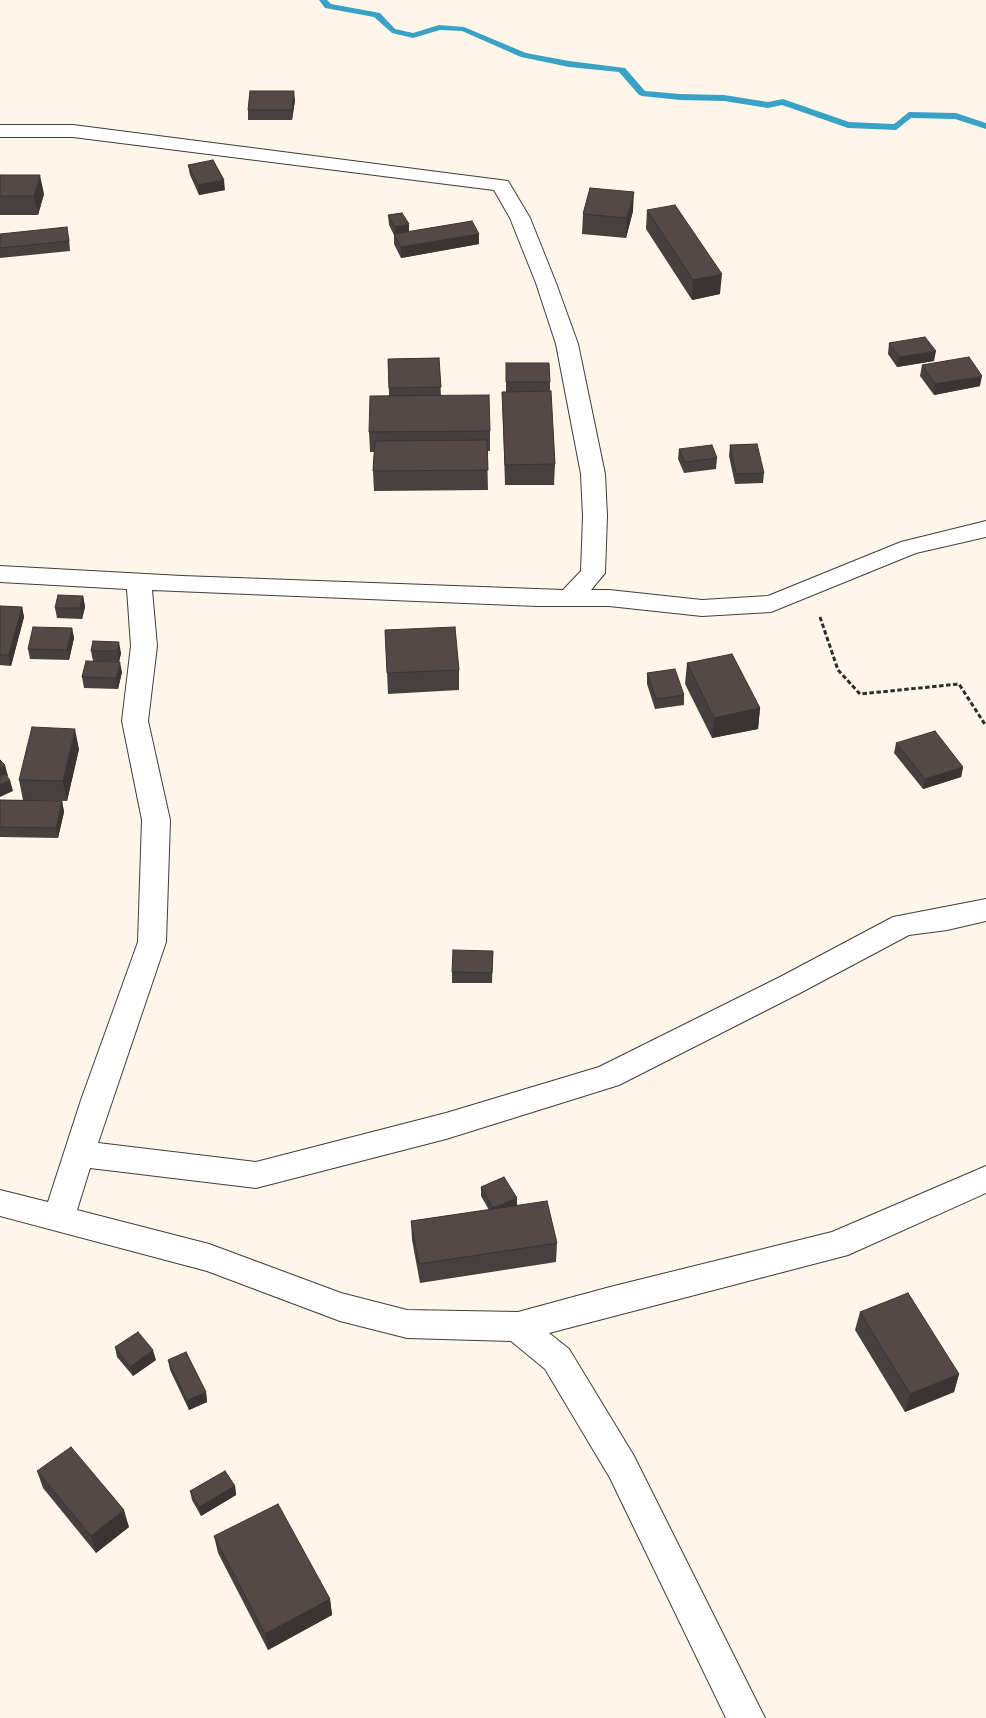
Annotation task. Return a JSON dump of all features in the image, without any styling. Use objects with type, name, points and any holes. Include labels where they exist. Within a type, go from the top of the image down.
[{"type":"street","points":[[0,131],[74,131],[501,185],[520,218],[567,344],[593,474],[595,516],[593,573],[569,598]]},
{"type":"street","points":[[0,574],[139,582],[609,598],[702,608],[771,604],[909,547],[986,529]]},
{"type":"street","points":[[59,1218],[152,942],[156,820],[135,721],[144,646],[139,582]]},
{"type":"street","points":[[79,1154],[256,1175],[446,1126],[608,1076],[790,985],[903,925],[947,919],[986,910]]},
{"type":"street","points":[[0,1203],[209,1258],[340,1307],[407,1324],[518,1327],[610,1301],[836,1245],[986,1179]]},
{"type":"street","points":[[518,1327],[557,1359],[622,1467],[746,1718]]},
{"type":"path","points":[[810,588],[838,670],[860,694],[959,684],[986,726]]},
{"type":"building","points":[[250,91],[294,91],[292,110],[248,110]]},
{"type":"building","points":[[213,160],[224,180],[198,185],[188,165]]},
{"type":"building","points":[[0,175],[40,175],[34,196],[0,196]]},
{"type":"building","points":[[590,188],[634,192],[627,218],[583,214]]},
{"type":"building","points":[[675,205],[722,274],[693,280],[647,210]]},
{"type":"building","points":[[402,213],[409,224],[395,227],[388,215]]},
{"type":"building","points":[[472,221],[479,234],[401,247],[394,234]]},
{"type":"building","points":[[67,227],[69,241],[0,248],[0,234]]},
{"type":"building","points":[[925,337],[936,351],[899,357],[889,343]]},
{"type":"building","points":[[969,357],[982,376],[935,384],[922,365]]},
{"type":"building","points":[[439,358],[441,387],[389,388],[388,359]]},
{"type":"building","points":[[506,363],[549,363],[550,382],[506,382]]},
{"type":"building","points":[[551,391],[555,464],[505,465],[502,392]]},
{"type":"building","points":[[489,395],[490,431],[369,432],[370,396]]},
{"type":"building","points":[[487,440],[488,470],[373,471],[375,441]]},
{"type":"building","points":[[757,444],[764,473],[736,474],[730,445]]},
{"type":"building","points":[[712,445],[717,458],[685,462],[679,449]]},
{"type":"building","points":[[58,595],[83,596],[80,608],[55,608]]},
{"type":"building","points":[[0,606],[22,607],[9,655],[0,655]]},
{"type":"building","points":[[33,627],[72,628],[67,650],[28,649]]},
{"type":"building","points":[[455,627],[459,670],[387,673],[385,630]]},
{"type":"building","points":[[93,641],[119,642],[117,651],[91,651]]},
{"type":"building","points":[[732,654],[760,708],[714,718],[687,663]]},
{"type":"building","points":[[86,661],[120,662],[116,678],[82,677]]},
{"type":"building","points":[[675,669],[684,695],[656,699],[647,673]]},
{"type":"building","points":[[32,727],[75,729],[63,781],[19,780]]},
{"type":"building","points":[[935,731],[963,767],[925,779],[896,743]]},
{"type":"building","points":[[0,760],[5,765],[0,768]]},
{"type":"building","points":[[5,774],[10,780],[0,785],[0,776]]},
{"type":"building","points":[[0,800],[62,801],[56,828],[0,827]]},
{"type":"building","points":[[453,950],[493,951],[492,973],[452,972]]},
{"type":"building","points":[[504,1177],[517,1198],[493,1208],[481,1187]]},
{"type":"building","points":[[547,1201],[557,1243],[419,1264],[411,1221]]},
{"type":"building","points":[[908,1293],[959,1374],[910,1394],[860,1312]]},
{"type":"building","points":[[138,1332],[153,1350],[130,1367],[115,1347]]},
{"type":"building","points":[[186,1352],[206,1392],[187,1401],[168,1360]]},
{"type":"building","points":[[71,1447],[124,1510],[91,1536],[37,1471]]},
{"type":"building","points":[[225,1471],[235,1486],[199,1507],[190,1491]]},
{"type":"building","points":[[278,1504],[330,1599],[265,1634],[214,1536]]},
{"type":"waterway","points":[[323,0],[328,6],[377,15],[392,31],[413,36],[439,27],[464,29],[524,55],[569,64],[622,70],[642,93],[680,97],[724,98],[768,105],[783,102],[848,125],[896,127],[909,115],[956,116],[986,126]]}]
